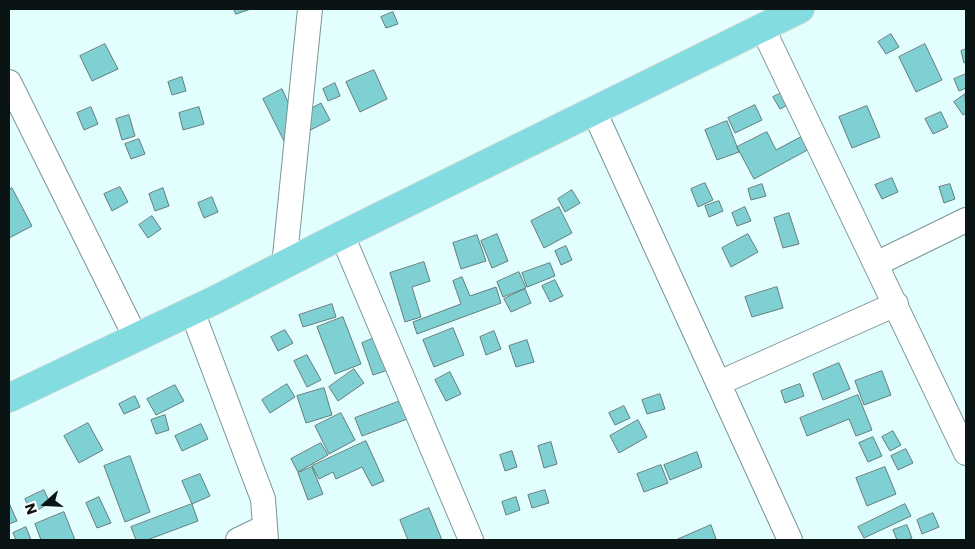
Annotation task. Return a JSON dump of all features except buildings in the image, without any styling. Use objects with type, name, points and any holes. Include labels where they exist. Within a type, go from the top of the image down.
[{"type":"main road","points":[[9,398],[284,266],[342,235],[800,9]]},
{"type":"street","points":[[284,266],[310,9]]},
{"type":"street","points":[[762,27],[876,264],[964,440]]},
{"type":"street","points":[[9,82],[136,338]]},
{"type":"street","points":[[594,111],[790,540]]},
{"type":"street","points":[[876,264],[966,220]]},
{"type":"street","points":[[342,235],[472,540]]},
{"type":"street","points":[[719,383],[896,304]]},
{"type":"street","points":[[192,311],[263,499],[266,534],[238,540]]}]
